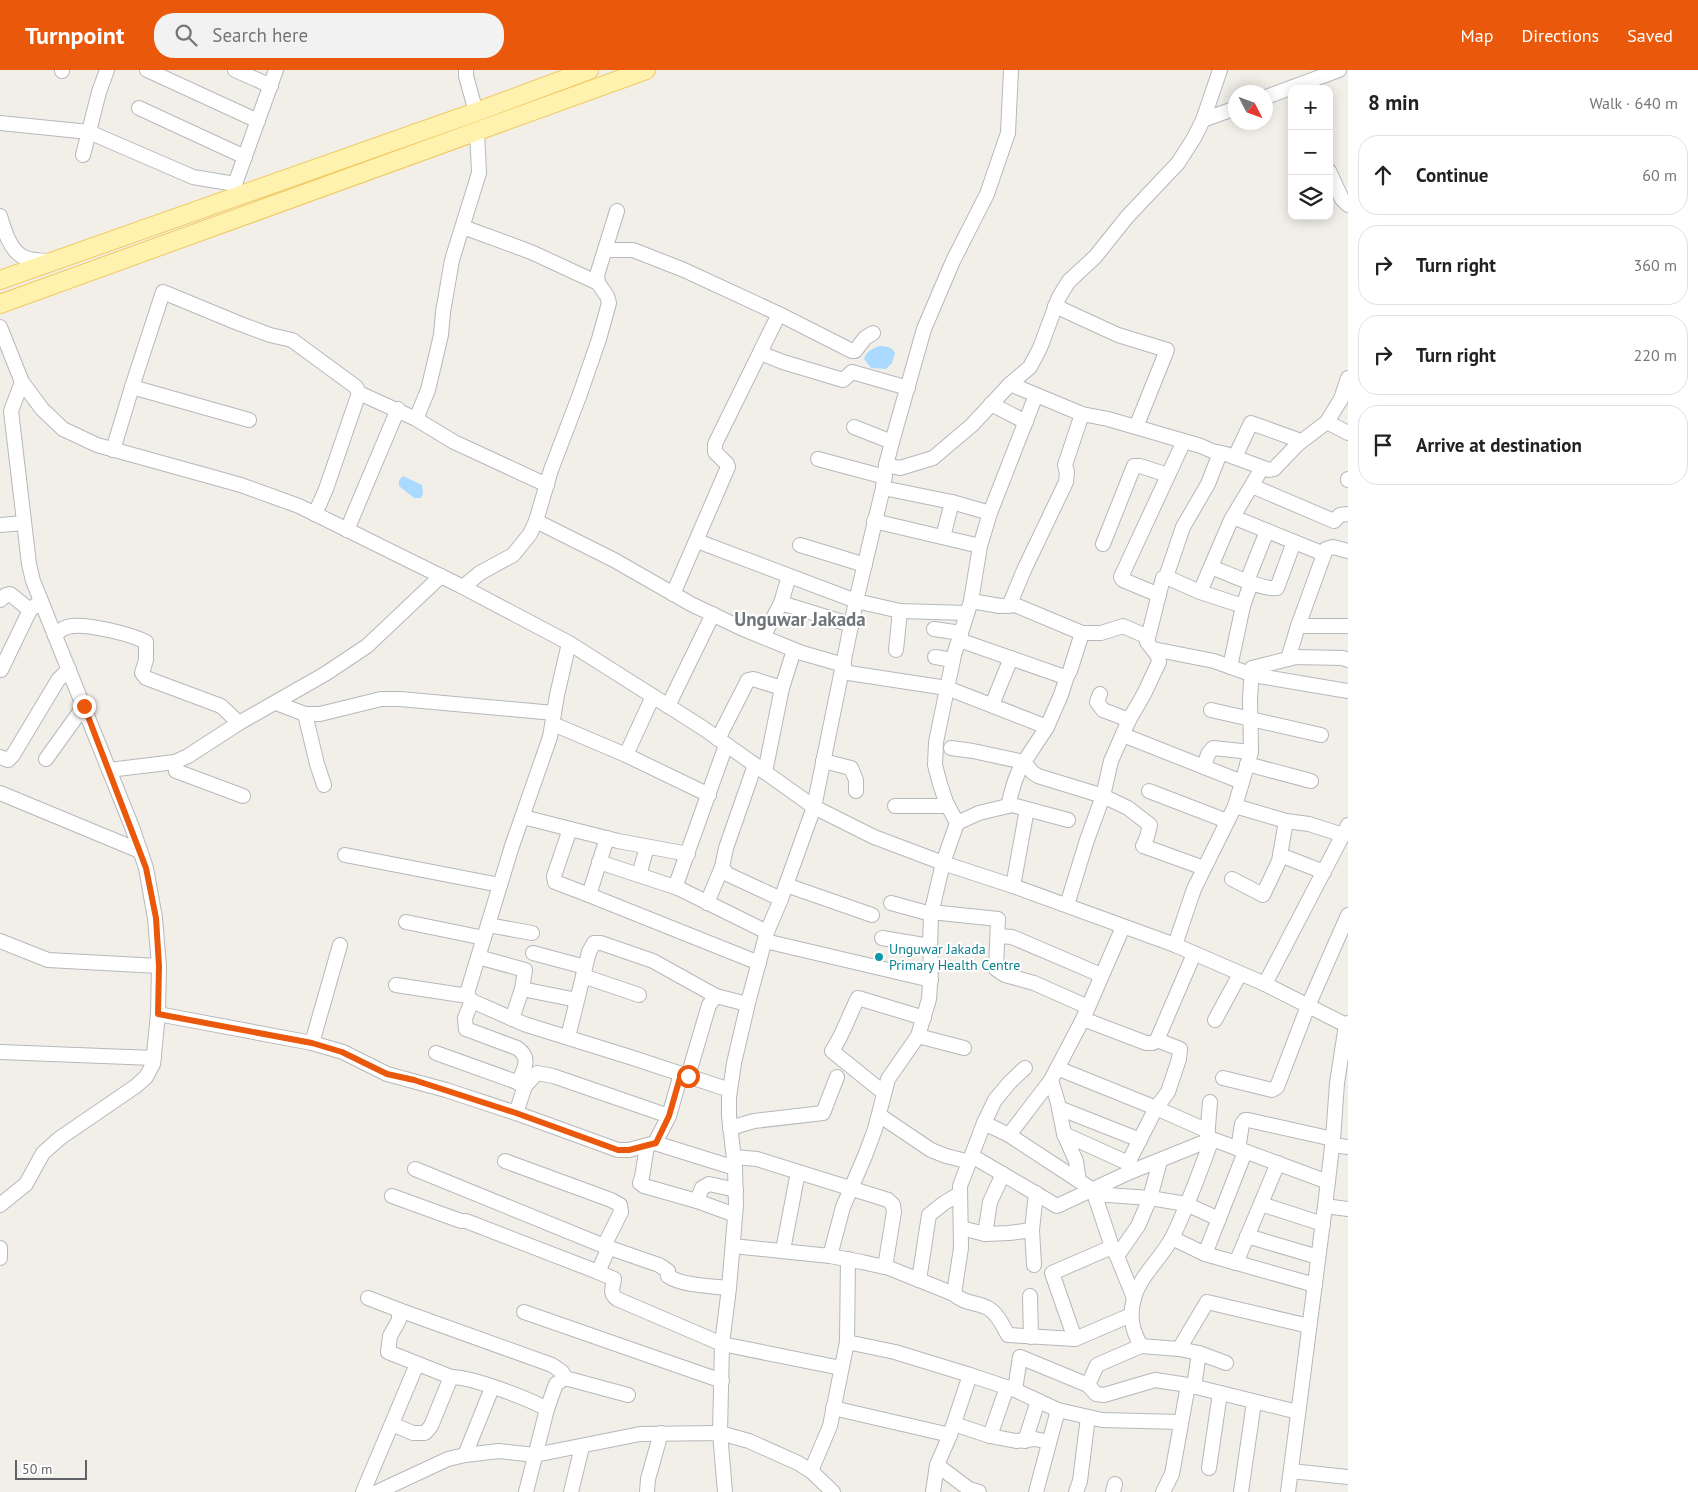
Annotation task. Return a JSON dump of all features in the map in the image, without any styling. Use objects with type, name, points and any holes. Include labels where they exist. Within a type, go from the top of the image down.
[{"type":"main road","points":[[0,280],[476,112],[589,70]]},
{"type":"main road","points":[[0,304],[646,70]]},
{"type":"street","points":[[83,155],[99,92],[107,70]]},
{"type":"street","points":[[147,70],[258,121]]},
{"type":"street","points":[[235,70],[271,86]]},
{"type":"street","points":[[0,123],[89,132],[193,177],[235,184],[276,70]]},
{"type":"street","points":[[466,70],[476,112]]},
{"type":"street","points":[[725,1492],[720,1432],[722,1344],[733,1246],[736,1190],[729,1116],[734,1063],[766,937],[782,899],[814,806],[856,602],[892,442],[924,328],[953,261],[988,194],[1008,133],[1012,70]]},
{"type":"street","points":[[885,476],[900,468],[933,458],[972,425],[1010,384],[1030,367],[1040,348],[1059,296],[1069,281],[1095,257],[1127,217],[1178,163],[1194,138],[1203,120],[1220,70]]},
{"type":"street","points":[[1303,85],[1339,70]]},
{"type":"street","points":[[1273,95],[1288,90]]},
{"type":"street","points":[[139,108],[245,157]]},
{"type":"street","points":[[1203,120],[1228,111]]},
{"type":"street","points":[[416,419],[430,383],[442,335],[452,260],[479,173],[477,131]]},
{"type":"street","points":[[1331,175],[1342,199],[1348,205]]},
{"type":"street","points":[[463,587],[480,574],[514,555],[530,534],[536,521],[599,339],[608,303],[607,296],[598,283],[597,275],[617,211]]},
{"type":"street","points":[[0,216],[6,236],[20,255],[35,260],[54,261]]},
{"type":"street","points":[[463,227],[531,252],[598,283]]},
{"type":"street","points":[[605,250],[633,250],[684,270],[855,351]]},
{"type":"street","points":[[113,450],[162,292],[270,335],[292,340],[356,387],[359,393],[398,409],[454,442],[547,485]]},
{"type":"street","points":[[1055,306],[1118,335],[1167,350],[1136,427]]},
{"type":"street","points":[[673,594],[728,467],[728,464],[715,452],[715,444],[779,314]]},
{"type":"street","points":[[0,327],[22,382],[42,409],[63,428],[96,445],[241,485],[299,506],[463,587],[570,643],[722,742],[814,806],[874,837],[1175,945],[1265,984],[1347,1025],[1342,1084],[1332,1142],[1288,1492]]},
{"type":"street","points":[[760,352],[783,362],[844,380],[852,372],[855,351],[865,338],[873,333]]},
{"type":"street","points":[[852,372],[908,388]]},
{"type":"street","points":[[1010,384],[1082,414],[1136,427],[1184,441],[1262,468],[1274,469],[1301,441],[1327,422],[1341,399],[1348,378]]},
{"type":"street","points":[[0,1205],[26,1184],[43,1153],[60,1138],[136,1086],[146,1077],[153,1064],[158,1014],[159,966],[156,918],[146,868],[84,706],[33,582],[29,564],[11,412],[22,382]]},
{"type":"street","points":[[132,387],[249,420]]},
{"type":"street","points":[[315,514],[326,489],[359,393]]},
{"type":"street","points":[[958,823],[948,806],[935,765],[936,742],[953,660],[969,607],[980,546],[990,513],[1036,395]]},
{"type":"street","points":[[991,404],[1026,422]]},
{"type":"street","points":[[347,530],[398,409]]},
{"type":"street","points":[[1009,606],[1066,482],[1067,472],[1065,465],[1082,414]]},
{"type":"street","points":[[1327,422],[1348,433]]},
{"type":"street","points":[[1235,458],[1251,423],[1301,441]]},
{"type":"street","points":[[854,427],[892,442]]},
{"type":"street","points":[[1159,595],[1123,580],[1121,577],[1184,441]]},
{"type":"street","points":[[1067,905],[1103,796],[1111,761],[1129,720],[1159,662],[1151,643],[1162,578],[1166,577],[1183,527],[1208,484],[1220,453]]},
{"type":"street","points":[[818,459],[885,476],[952,502],[990,513]]},
{"type":"street","points":[[1103,544],[1134,466],[1140,466],[1168,475]]},
{"type":"street","points":[[1200,592],[1233,517],[1262,468]]},
{"type":"street","points":[[1252,486],[1334,521],[1340,515],[1348,514]]},
{"type":"street","points":[[942,537],[952,502]]},
{"type":"street","points":[[1233,517],[1324,554]]},
{"type":"street","points":[[536,521],[608,556],[673,594],[794,650],[843,668],[947,688],[1047,726]]},
{"type":"street","points":[[874,521],[980,546]]},
{"type":"street","points":[[0,526],[24,523]]},
{"type":"street","points":[[1230,667],[1243,606],[1267,531]]},
{"type":"street","points":[[697,541],[820,586],[856,602],[900,611],[1015,605],[1082,633],[1101,633],[1123,626],[1151,643],[1253,675],[1348,691]]},
{"type":"street","points":[[1211,567],[1250,582],[1272,589],[1276,588],[1294,542]]},
{"type":"street","points":[[800,545],[864,565]]},
{"type":"street","points":[[1288,659],[1326,549],[1334,547],[1348,551]]},
{"type":"street","points":[[109,770],[175,762],[188,756],[239,723],[325,674],[367,646],[441,576]]},
{"type":"street","points":[[763,637],[781,602],[789,576]]},
{"type":"street","points":[[1166,577],[1200,592],[1243,606]]},
{"type":"street","points":[[0,600],[10,594],[30,610]]},
{"type":"street","points":[[1,670],[30,610],[41,601]]},
{"type":"street","points":[[781,602],[852,625]]},
{"type":"street","points":[[896,650],[900,611]]},
{"type":"street","points":[[668,706],[713,614]]},
{"type":"street","points":[[55,636],[59,630],[70,626],[82,626],[136,636],[146,642],[146,660],[142,673],[146,678],[221,706],[239,723]]},
{"type":"street","points":[[1298,626],[1348,626]]},
{"type":"street","points":[[934,629],[960,637],[1011,658],[1062,676],[1067,676]]},
{"type":"street","points":[[1008,806],[1019,769],[1047,726],[1060,696],[1082,633]]},
{"type":"street","points":[[516,1113],[526,1059],[524,1053],[517,1048],[466,1029],[465,1018],[470,998],[468,990],[522,817],[550,737],[557,695],[570,643]]},
{"type":"street","points":[[707,903],[722,867],[726,848],[760,769],[794,650]]},
{"type":"street","points":[[935,657],[953,660]]},
{"type":"street","points":[[1175,945],[1194,889],[1235,806],[1249,758],[1252,668],[1296,657],[1348,660]]},
{"type":"street","points":[[992,705],[1011,658]]},
{"type":"street","points":[[0,757],[8,760],[13,755],[58,680],[69,669]]},
{"type":"street","points":[[678,888],[678,882],[708,794],[722,742],[748,680],[753,679],[782,688]]},
{"type":"street","points":[[1100,694],[1097,702],[1103,710],[1129,720]]},
{"type":"street","points":[[626,755],[652,696]]},
{"type":"street","points":[[276,703],[305,714],[320,714],[355,704],[390,699],[451,703],[554,719],[708,794]]},
{"type":"street","points":[[46,759],[84,706]]},
{"type":"street","points":[[1211,710],[1321,735]]},
{"type":"street","points":[[305,714],[324,785]]},
{"type":"street","points":[[1122,735],[1242,782]]},
{"type":"street","points":[[951,748],[1024,762],[1038,776],[1103,796],[1128,808],[1150,825],[1142,846],[1204,868]]},
{"type":"street","points":[[1204,767],[1208,754],[1213,748],[1249,758],[1312,781]]},
{"type":"street","points":[[823,761],[851,768],[856,780],[856,792]]},
{"type":"street","points":[[175,762],[176,772],[243,796]]},
{"type":"street","points":[[1149,790],[1226,822]]},
{"type":"street","points":[[0,793],[140,851]]},
{"type":"street","points":[[830,1256],[842,1207],[865,1156],[893,1070],[918,1036],[924,1018],[931,980],[931,913],[943,863],[958,823],[979,812],[1012,805],[1068,820]]},
{"type":"street","points":[[895,806],[948,806]]},
{"type":"street","points":[[1235,806],[1286,821],[1347,828],[1265,984]]},
{"type":"street","points":[[1013,886],[1027,809]]},
{"type":"street","points":[[522,817],[647,847],[688,854]]},
{"type":"street","points":[[1232,879],[1263,895],[1279,861],[1286,821]]},
{"type":"street","points":[[570,829],[554,876],[554,882],[759,963]]},
{"type":"street","points":[[589,895],[607,838]]},
{"type":"street","points":[[639,875],[647,847]]},
{"type":"street","points":[[345,855],[500,885]]},
{"type":"street","points":[[1280,855],[1324,872]]},
{"type":"street","points":[[599,862],[678,888],[766,937],[931,980]]},
{"type":"street","points":[[722,867],[727,874],[782,899]]},
{"type":"street","points":[[786,885],[872,916]]},
{"type":"street","points":[[891,903],[931,913],[998,918],[996,969],[999,972],[1034,983],[1086,1013],[1146,1043],[1153,1043],[1158,1040],[1194,954]]},
{"type":"street","points":[[1223,1078],[1276,1090],[1308,1006],[1348,915]]},
{"type":"street","points":[[406,922],[532,934]]},
{"type":"street","points":[[1009,1135],[1054,1074],[1086,1013],[1123,927]]},
{"type":"street","points":[[998,936],[1012,937],[1020,940],[1101,975]]},
{"type":"street","points":[[882,938],[930,946]]},
{"type":"street","points":[[0,941],[48,960],[159,966]]},
{"type":"street","points":[[568,1037],[589,952],[594,943],[653,961],[716,996],[748,1004]]},
{"type":"street","points":[[312,1043],[340,945]]},
{"type":"street","points":[[533,953],[584,971],[639,995]]},
{"type":"street","points":[[478,957],[524,970],[522,989],[512,1019]]},
{"type":"street","points":[[1215,1020],[1240,974]]},
{"type":"street","points":[[396,985],[470,998],[512,1019],[730,1090]]},
{"type":"street","points":[[522,989],[577,1000]]},
{"type":"street","points":[[716,996],[708,1004],[685,1075],[669,1116],[651,1144],[640,1183],[644,1186],[697,1201],[735,1215]]},
{"type":"street","points":[[884,1093],[832,1051],[858,998],[924,1018]]},
{"type":"street","points":[[158,1014],[312,1043],[342,1052],[387,1074],[414,1080],[516,1113],[618,1150],[629,1150],[651,1144],[734,1163],[757,1159],[888,1200],[893,1205],[894,1212],[885,1267]]},
{"type":"street","points":[[918,1036],[964,1048]]},
{"type":"street","points":[[1129,1168],[1156,1108],[1168,1092],[1179,1059],[1180,1049],[1158,1040]]},
{"type":"street","points":[[0,1052],[154,1058]]},
{"type":"street","points":[[436,1053],[522,1084]]},
{"type":"street","points":[[954,1294],[961,1248],[960,1186],[984,1123],[1001,1091],[1025,1068]]},
{"type":"street","points":[[522,1084],[537,1072],[669,1116]]},
{"type":"street","points":[[1054,1074],[1064,1134],[1076,1161],[1079,1181]]},
{"type":"street","points":[[1054,1074],[1156,1108],[1209,1137],[1328,1182]]},
{"type":"street","points":[[730,1128],[754,1121],[823,1113],[837,1077]]},
{"type":"street","points":[[1141,1346],[1133,1332],[1134,1298],[1142,1281],[1172,1238],[1186,1204],[1209,1137],[1210,1102]]},
{"type":"street","points":[[1059,1108],[1140,1140]]},
{"type":"street","points":[[879,1114],[931,1150],[946,1156],[971,1159],[1003,1174],[1057,1206],[1093,1192],[1129,1168],[1160,1160],[1209,1137]]},
{"type":"street","points":[[1205,1254],[1219,1219],[1241,1150],[1242,1124],[1244,1120],[1348,1147]]},
{"type":"street","points":[[984,1123],[1009,1135],[1093,1192],[1134,1298]]},
{"type":"street","points":[[1064,1134],[1129,1168]]},
{"type":"street","points":[[1075,1339],[1052,1273],[1115,1252],[1138,1226],[1150,1198],[1160,1160]]},
{"type":"street","points":[[505,1161],[620,1205],[622,1212],[604,1246]]},
{"type":"street","points":[[1236,1263],[1278,1164]]},
{"type":"street","points":[[416,1169],[604,1246],[659,1265],[668,1271],[668,1276],[672,1279],[698,1285],[729,1288]]},
{"type":"street","points":[[783,1250],[798,1172]]},
{"type":"street","points":[[985,1234],[990,1202],[1003,1174]]},
{"type":"street","points":[[697,1201],[702,1188],[709,1184],[736,1190]]},
{"type":"street","points":[[1093,1192],[1186,1204],[1219,1219]]},
{"type":"street","points":[[1034,1265],[1032,1230],[1036,1193]]},
{"type":"street","points":[[918,1280],[929,1215],[959,1194]]},
{"type":"street","points":[[392,1196],[461,1221],[466,1221],[614,1279],[611,1291],[612,1295],[617,1299],[722,1344],[840,1368]]},
{"type":"street","points":[[1261,1204],[1323,1224]]},
{"type":"street","points":[[1325,1206],[1348,1209]]},
{"type":"street","points":[[962,1228],[985,1234],[1032,1230]]},
{"type":"street","points":[[1247,1236],[1318,1257]]},
{"type":"street","points":[[1172,1238],[1205,1254],[1315,1285]]},
{"type":"street","points":[[598,1272],[607,1252],[604,1246]]},
{"type":"street","points":[[733,1246],[830,1256],[885,1267],[954,1294],[960,1300],[988,1308],[996,1315],[1008,1335],[1075,1339],[1132,1315]]},
{"type":"street","points":[[0,1248],[0,1258]]},
{"type":"street","points":[[811,1471],[830,1426],[840,1368],[847,1342],[848,1259]]},
{"type":"street","points":[[1030,1296],[1031,1337]]},
{"type":"street","points":[[368,1298],[552,1365],[562,1372],[565,1378],[628,1395]]},
{"type":"street","points":[[1179,1349],[1207,1302],[1309,1326]]},
{"type":"street","points":[[399,1310],[399,1320],[390,1336],[388,1352],[417,1364],[492,1388],[547,1409]]},
{"type":"street","points":[[524,1312],[722,1382]]},
{"type":"street","points":[[847,1342],[895,1352],[970,1375],[1011,1389],[1058,1410],[1102,1420],[1181,1422]]},
{"type":"street","points":[[1088,1385],[1097,1365],[1141,1346],[1179,1349],[1226,1362]]},
{"type":"street","points":[[1163,1492],[1172,1474],[1181,1422],[1199,1353]]},
{"type":"street","points":[[990,1436],[1011,1389],[1020,1358],[1088,1385],[1096,1394],[1104,1395],[1155,1380],[1191,1386],[1298,1412]]},
{"type":"street","points":[[363,1492],[417,1364]]},
{"type":"street","points":[[933,1492],[937,1466],[952,1430],[970,1375]]},
{"type":"street","points":[[392,1424],[413,1433],[425,1433],[431,1426],[451,1376]]},
{"type":"street","points":[[526,1492],[547,1409],[556,1384],[565,1378]]},
{"type":"street","points":[[465,1455],[492,1388]]},
{"type":"street","points":[[1209,1468],[1220,1393]]},
{"type":"street","points":[[1025,1441],[1038,1401]]},
{"type":"street","points":[[1242,1492],[1254,1402]]},
{"type":"street","points":[[833,1408],[990,1436],[1050,1442]]},
{"type":"street","points":[[1036,1492],[1058,1410]]},
{"type":"street","points":[[1076,1492],[1083,1466],[1088,1417]]},
{"type":"street","points":[[377,1492],[448,1459],[465,1455],[499,1451],[535,1455],[640,1434],[720,1432],[775,1452],[811,1471],[833,1492]]},
{"type":"street","points":[[647,1492],[648,1479],[660,1434]]},
{"type":"street","points":[[571,1492],[582,1447]]},
{"type":"street","points":[[937,1466],[972,1491]]},
{"type":"street","points":[[1291,1472],[1348,1477]]},
{"type":"water","points":[[880,346],[889,347],[894,351],[892,363],[886,369],[871,368],[864,359],[865,356],[870,350]]},
{"type":"water","points":[[403,476],[422,485],[423,494],[421,498],[414,498],[399,486],[399,480]]},
{"type":"place","name":"Unguwar Jakada Primary Health Centre","points":[[879,957]]},
{"type":"district","name":"Unguwar Jakada","points":[[800,619]]},
{"type":"route","points":[[84,706],[132,827],[146,868],[156,918],[159,966],[158,1014],[312,1043],[342,1052],[387,1074],[414,1080],[516,1113],[618,1150],[629,1150],[656,1143],[669,1116],[681,1074],[688,1076]]}]
